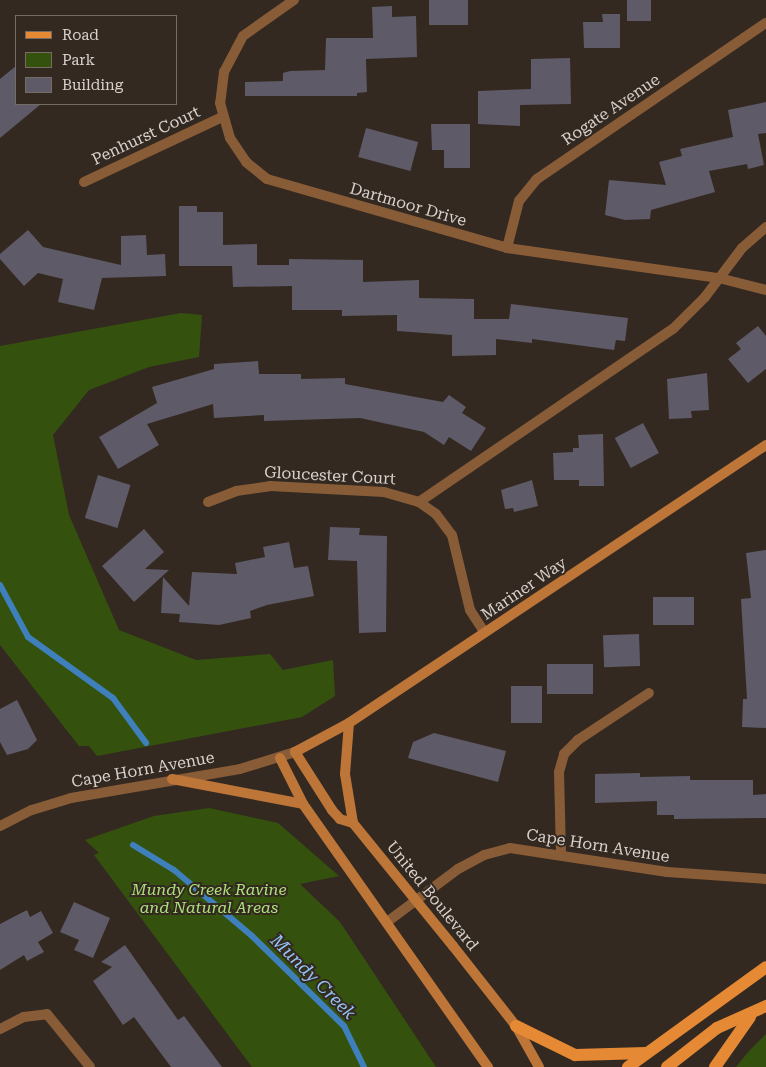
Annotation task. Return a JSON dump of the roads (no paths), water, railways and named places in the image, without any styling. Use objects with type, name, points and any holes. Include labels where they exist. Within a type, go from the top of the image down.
[{"type":"main road","name":"Mariner Way","points":[[295,752],[349,723],[766,445]]},
{"type":"main road","points":[[349,723],[345,778],[353,823]]},
{"type":"main road","name":"United Boulevard","points":[[295,752],[332,810],[340,818],[353,823],[416,899],[516,1026],[538,1067]]},
{"type":"main road","points":[[280,758],[303,804],[488,1067]]},
{"type":"main road","points":[[172,779],[303,804]]},
{"type":"main road","points":[[628,1067],[766,967]]},
{"type":"main road","points":[[667,1067],[717,1028],[750,1016],[766,1006]]},
{"type":"main road","points":[[715,1067],[750,1016]]},
{"type":"main road","points":[[516,1026],[575,1055],[646,1053]]},
{"type":"street","name":"Dartmoor Drive","points":[[294,0],[256,26],[234,48],[224,72],[222,117],[236,150],[267,179],[507,248],[719,278],[766,290]]},
{"type":"street","name":"Rogate Avenue","points":[[507,248],[519,201],[537,179],[766,23]]},
{"type":"street","name":"Penhurst Court","points":[[84,182],[222,117]]},
{"type":"street","points":[[419,502],[665,335],[699,305],[742,248],[766,227]]},
{"type":"street","name":"Gloucester Court","points":[[208,502],[236,492],[270,486],[384,492],[419,502],[436,514],[452,535],[470,610],[485,633]]},
{"type":"street","points":[[561,854],[559,772],[564,754],[578,740],[648,693]]},
{"type":"street","name":"Cape Horn Avenue","points":[[0,826],[62,800],[172,779],[240,769],[295,752]]},
{"type":"street","name":"Cape Horn Avenue","points":[[387,922],[458,869],[493,852],[517,848],[667,872],[766,879]]},
{"type":"street","points":[[0,1029],[24,1017],[47,1014],[90,1067]]},
{"type":"waterway","name":"Mundy Creek","points":[[0,585],[28,637],[113,698],[146,743]]},
{"type":"waterway","name":"Mundy Creek","points":[[133,845],[174,870],[252,936],[344,1026],[364,1067]]},
{"type":"park label","name":"Mundy Creek Ravine and Natural Areas","points":[[209,899]]}]
